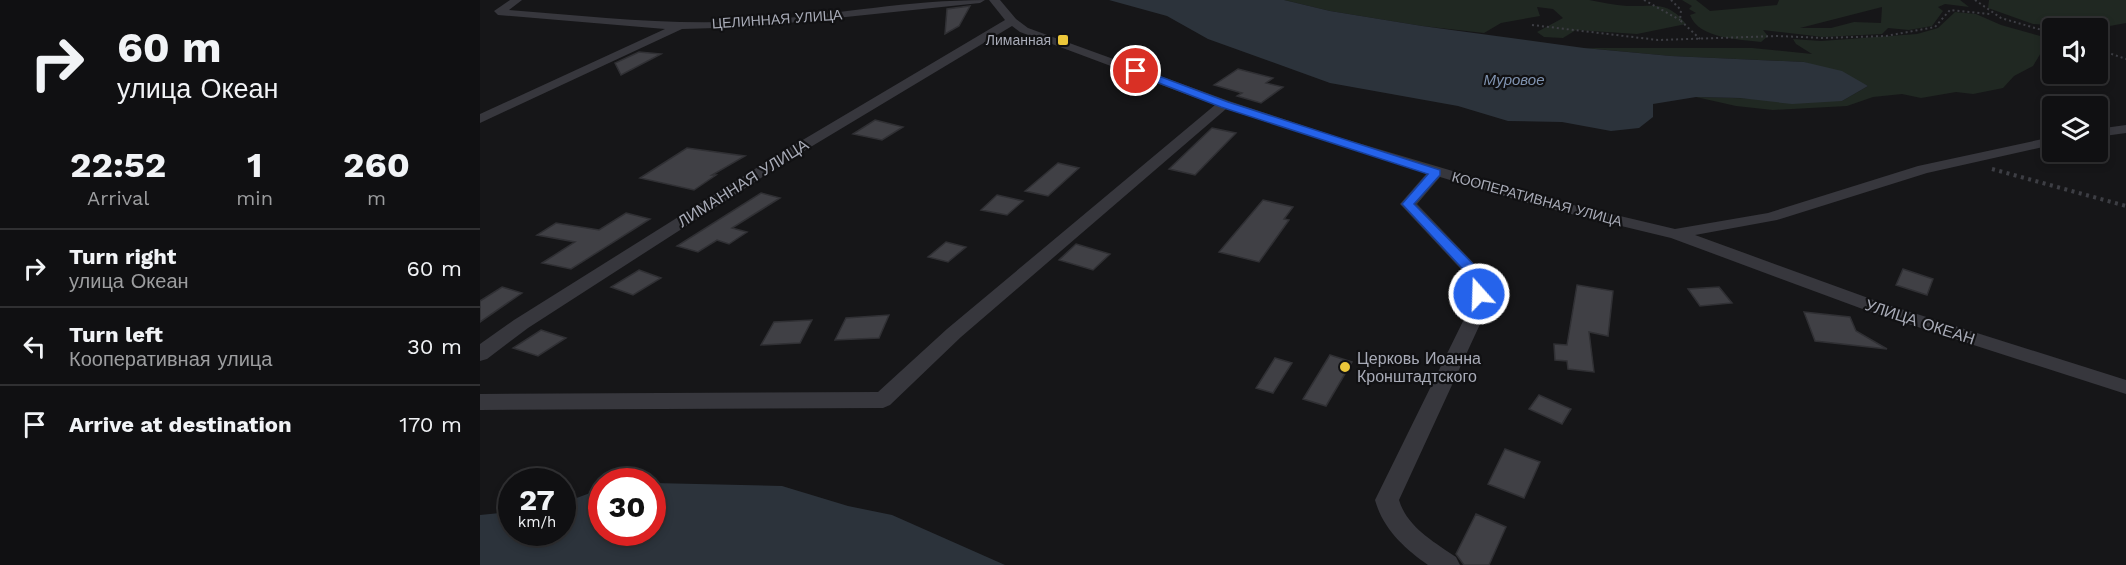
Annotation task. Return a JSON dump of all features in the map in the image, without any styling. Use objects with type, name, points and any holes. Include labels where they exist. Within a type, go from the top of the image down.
[{"type":"street","name":"ЦЕЛИННАЯ УЛИЦА","points":[[518,0],[500,11],[502,13],[680,26],[750,24],[980,0]]},
{"type":"street","name":"КООПЕРАТИВНАЯ УЛИЦА","points":[[994,0],[1012,21],[1024,30],[1224,104],[1436,172],[1540,202],[1676,234],[1716,248]]},
{"type":"street","name":"ЛИМАННАЯ УЛИЦА","points":[[480,354],[521,324],[779,159],[1012,21]]},
{"type":"street","name":"ЦЕЛИННАЯ УЛИЦА","points":[[480,119],[680,26]]},
{"type":"street","points":[[480,402],[884,400],[954,333],[1224,104]]},
{"type":"street","points":[[2108,131],[2126,129]]},
{"type":"street","points":[[1676,234],[1771,217],[1892,178],[2042,143]]},
{"type":"street","points":[[1436,172],[1408,204],[1480,279],[1478,309],[1387,500],[1388,510],[1395,521],[1447,565]]},
{"type":"street","name":"УЛИЦА ОКЕАН","points":[[1716,248],[1875,307],[2126,387]]},
{"type":"path","points":[[1644,0],[1680,20],[1700,39]]},
{"type":"path","points":[[1671,0],[1681,10],[1680,20]]},
{"type":"path","points":[[1975,0],[1990,14]]},
{"type":"path","points":[[1532,25],[1625,38],[1886,36],[1935,27],[1950,10],[1966,10],[1990,14],[2012,23],[2042,30]]},
{"type":"path","points":[[2108,53],[2126,59]]},
{"type":"path","points":[[1963,160],[2126,206]]},
{"type":"shaded area","points":[[1284,0],[1589,0],[1627,6],[1660,6],[1673,11],[1686,24],[1637,34],[1576,30],[1563,38],[1544,37],[1537,32],[1563,18],[1553,9],[1537,7],[1540,16],[1501,23],[1484,33],[1422,26],[1330,11]]},
{"type":"shaded area","points":[[1682,0],[1696,0],[1710,11],[1777,5],[1779,0],[1960,0],[1969,7],[1945,4],[1938,7],[1943,11],[1932,26],[1909,30],[1888,28],[1882,34],[1823,37],[1763,30],[1768,36],[1761,42],[1721,36],[1702,29],[1690,15],[1696,13],[1689,9],[1692,6]],"holes":[[[1882,7],[1881,23],[1854,22],[1831,28],[1800,28]]]},
{"type":"shaded area","points":[[1989,0],[2126,0],[2126,23],[2108,26],[2108,18],[2042,18],[2042,25],[2033,24],[1988,8]]},
{"type":"shaded area","points":[[1955,12],[1976,14],[2001,25],[2042,36],[2042,51],[2033,66],[2014,76],[2003,88],[1973,94],[1956,92],[1921,98],[1902,94],[1873,97],[1847,106],[1773,110],[1736,106],[1696,97],[1842,101],[1868,86],[1804,62],[1671,56],[1585,48],[1752,48],[1812,54],[1796,44],[1793,39],[1821,41],[1917,34],[1938,28]]},
{"type":"water","name":"Муровое","points":[[1109,0],[1284,0],[1330,11],[1422,26],[1584,48],[1671,56],[1804,62],[1842,71],[1868,86],[1842,101],[1792,104],[1740,98],[1696,97],[1653,104],[1653,117],[1639,128],[1611,131],[1562,122],[1508,121],[1458,106],[1330,83],[1208,39],[1167,16]]},
{"type":"water","points":[[666,483],[782,486],[848,506],[892,515],[1005,565],[480,565],[480,515],[498,513],[498,546],[576,546],[576,498],[588,494],[588,546],[666,546]]},
{"type":"building","points":[[970,6],[959,26],[945,34],[947,9]]},
{"type":"building","points":[[639,52],[661,54],[621,75],[615,63]]},
{"type":"building","points":[[1238,69],[1273,78],[1266,83],[1283,87],[1261,103],[1237,96],[1242,93],[1214,85]]},
{"type":"building","points":[[875,120],[903,127],[882,140],[853,134]]},
{"type":"building","points":[[1212,128],[1236,133],[1195,175],[1169,169]]},
{"type":"building","points":[[687,148],[745,156],[712,175],[716,175],[694,190],[640,178]]},
{"type":"building","points":[[1058,163],[1079,168],[1048,196],[1025,191]]},
{"type":"building","points":[[761,193],[780,198],[732,228],[747,232],[729,244],[717,240],[698,252],[677,246]]},
{"type":"building","points":[[997,195],[1023,201],[1007,215],[981,210]]},
{"type":"building","points":[[1263,200],[1293,207],[1284,219],[1289,220],[1259,262],[1219,252]]},
{"type":"building","points":[[626,213],[650,219],[571,269],[542,263],[575,242],[537,235],[556,223],[599,230]]},
{"type":"building","points":[[946,242],[966,247],[948,262],[928,257]]},
{"type":"building","points":[[1076,244],[1110,254],[1093,270],[1059,260]]},
{"type":"building","points":[[1903,269],[1933,279],[1927,295],[1896,285]]},
{"type":"building","points":[[639,270],[661,278],[633,295],[611,287]]},
{"type":"building","points":[[1577,285],[1613,291],[1608,336],[1589,332],[1594,372],[1568,369],[1567,361],[1555,360],[1554,344],[1567,345]]},
{"type":"building","points":[[502,287],[522,293],[480,322],[480,301]]},
{"type":"building","points":[[1719,287],[1732,303],[1700,306],[1688,289]]},
{"type":"building","points":[[1804,312],[1850,317],[1856,331],[1887,349],[1815,341]]},
{"type":"building","points":[[889,315],[879,338],[835,340],[846,318]]},
{"type":"building","points":[[812,320],[800,343],[761,345],[774,322]]},
{"type":"building","points":[[541,330],[566,338],[538,356],[513,348]]},
{"type":"building","points":[[1330,355],[1352,362],[1326,406],[1303,399]]},
{"type":"building","points":[[1275,358],[1292,363],[1273,393],[1256,388]]},
{"type":"building","points":[[1539,395],[1571,409],[1562,424],[1529,409]]},
{"type":"building","points":[[1505,449],[1540,462],[1524,498],[1488,484]]},
{"type":"building","points":[[1476,514],[1506,527],[1489,565],[1464,565],[1456,554]]},
{"type":"place","name":"Лиманная","points":[[1063,40]]},
{"type":"place","name":"Церковь Иоанна Кронштадтского","points":[[1345,367]]},
{"type":"route","points":[[1136,71],[1224,104],[1436,172],[1408,204],[1480,279],[1479,294]]}]
